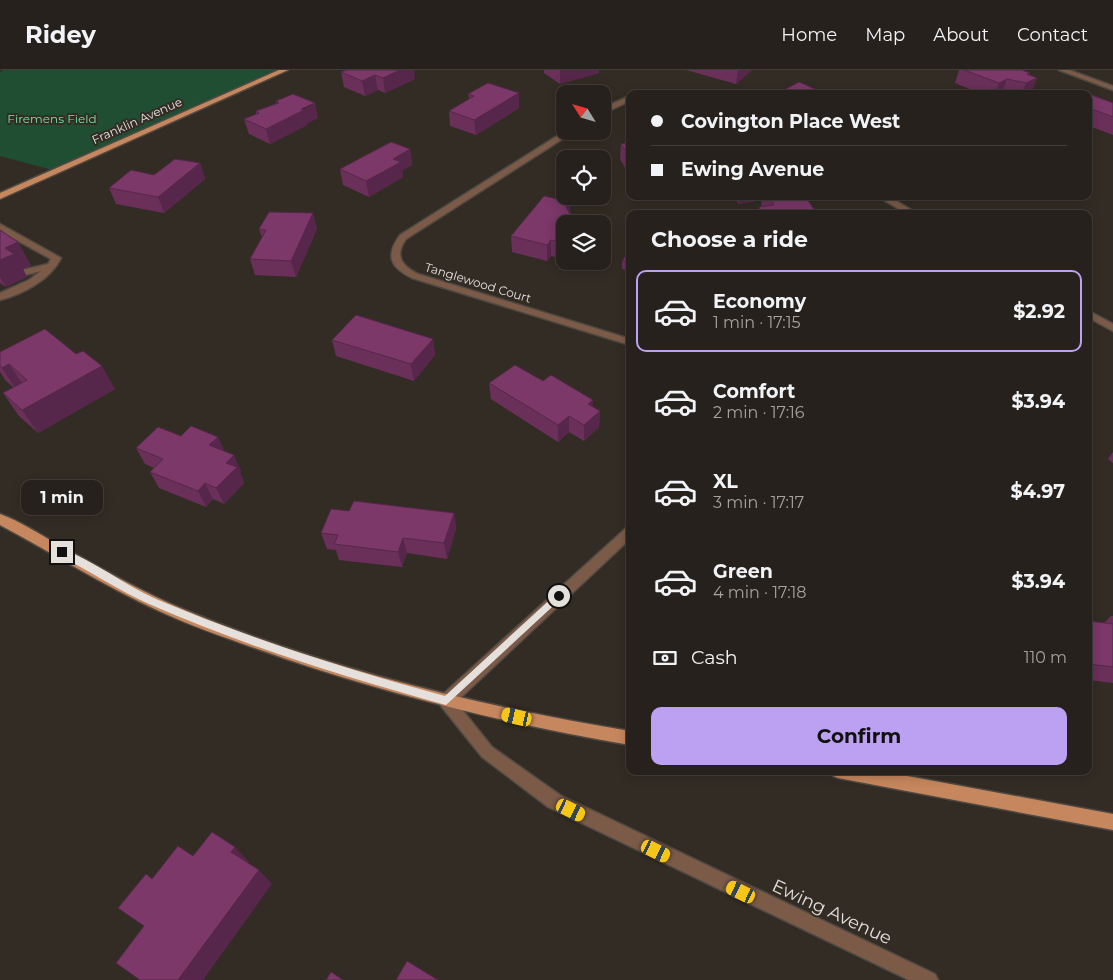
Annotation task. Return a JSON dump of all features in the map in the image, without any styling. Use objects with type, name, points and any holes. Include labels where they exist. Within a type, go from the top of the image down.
[{"type":"main road","name":"Franklin Avenue","points":[[0,196],[285,70]]},
{"type":"main road","points":[[0,518],[150,600],[219,629],[346,673],[446,701],[553,726],[626,737]]},
{"type":"main road","points":[[860,775],[1113,822]]},
{"type":"street","points":[[1062,70],[1113,88]]},
{"type":"street","points":[[611,106],[626,100]]},
{"type":"street","name":"Tanglewood Court","points":[[557,140],[403,237],[396,246],[394,256],[398,265],[415,276],[626,341]]},
{"type":"street","points":[[888,200],[907,210]]},
{"type":"street","points":[[0,297],[46,274],[53,266],[56,258],[2,230]]},
{"type":"street","points":[[21,273],[53,266]]},
{"type":"street","points":[[1092,316],[1113,328]]},
{"type":"street","points":[[446,701],[626,535]]},
{"type":"street","name":"Ewing Avenue","points":[[446,701],[487,752],[554,801],[929,980]]},
{"type":"green space","name":"Firemens Field","points":[[3,70],[285,70],[56,171],[0,156],[0,73]]},
{"type":"building","points":[[347,70],[400,70],[383,78],[375,75],[362,81],[341,72]]},
{"type":"building","points":[[964,70],[1022,70],[1037,78],[1026,83],[1007,79],[999,83]]},
{"type":"building","points":[[799,82],[817,90],[784,90]]},
{"type":"building","points":[[488,83],[519,93],[474,120],[449,111],[474,96],[468,94]]},
{"type":"building","points":[[293,94],[315,103],[266,129],[244,119],[259,113],[256,111],[279,103],[276,101]]},
{"type":"building","points":[[1092,95],[1113,103],[1113,117],[1092,109]]},
{"type":"building","points":[[391,142],[410,149],[393,159],[401,162],[366,181],[340,169]]},
{"type":"building","points":[[626,143],[626,152],[621,144]]},
{"type":"building","points":[[175,159],[200,163],[158,197],[109,188],[131,170],[154,175]]},
{"type":"building","points":[[544,196],[556,199],[556,205],[568,205],[566,207],[570,214],[574,215],[556,215],[556,241],[551,240],[547,245],[511,236]]},
{"type":"building","points":[[771,200],[808,200],[814,210],[761,210],[759,207],[774,205]]},
{"type":"building","points":[[269,212],[313,213],[291,261],[250,259],[266,230],[259,229]]},
{"type":"building","points":[[0,230],[18,242],[5,248],[14,254],[0,260]]},
{"type":"building","points":[[356,315],[433,339],[411,364],[332,340]]},
{"type":"building","points":[[45,329],[76,354],[83,351],[102,366],[22,410],[3,393],[27,380],[9,364],[2,368],[0,366],[0,352]]},
{"type":"building","points":[[515,365],[543,381],[551,375],[593,400],[588,404],[600,411],[584,425],[569,416],[558,425],[489,383]]},
{"type":"building","points":[[191,426],[218,437],[209,445],[234,455],[226,463],[237,467],[216,488],[205,483],[198,491],[150,472],[163,459],[136,448],[158,427],[181,436]]},
{"type":"building","points":[[354,501],[454,513],[444,543],[403,538],[398,552],[334,544],[338,535],[321,533],[331,509],[349,511]]},
{"type":"building","points":[[1092,621],[1113,624],[1113,667],[1092,664]]},
{"type":"building","points":[[212,832],[235,847],[231,852],[259,870],[178,980],[140,980],[116,963],[144,926],[118,908],[146,874],[152,879],[178,846],[193,856]]},
{"type":"building","points":[[407,961],[438,980],[396,980]]},
{"type":"building","points":[[331,972],[343,980],[326,980]]},
{"type":"route","points":[[62,552],[150,600],[219,629],[346,673],[446,701],[559,596]]}]
